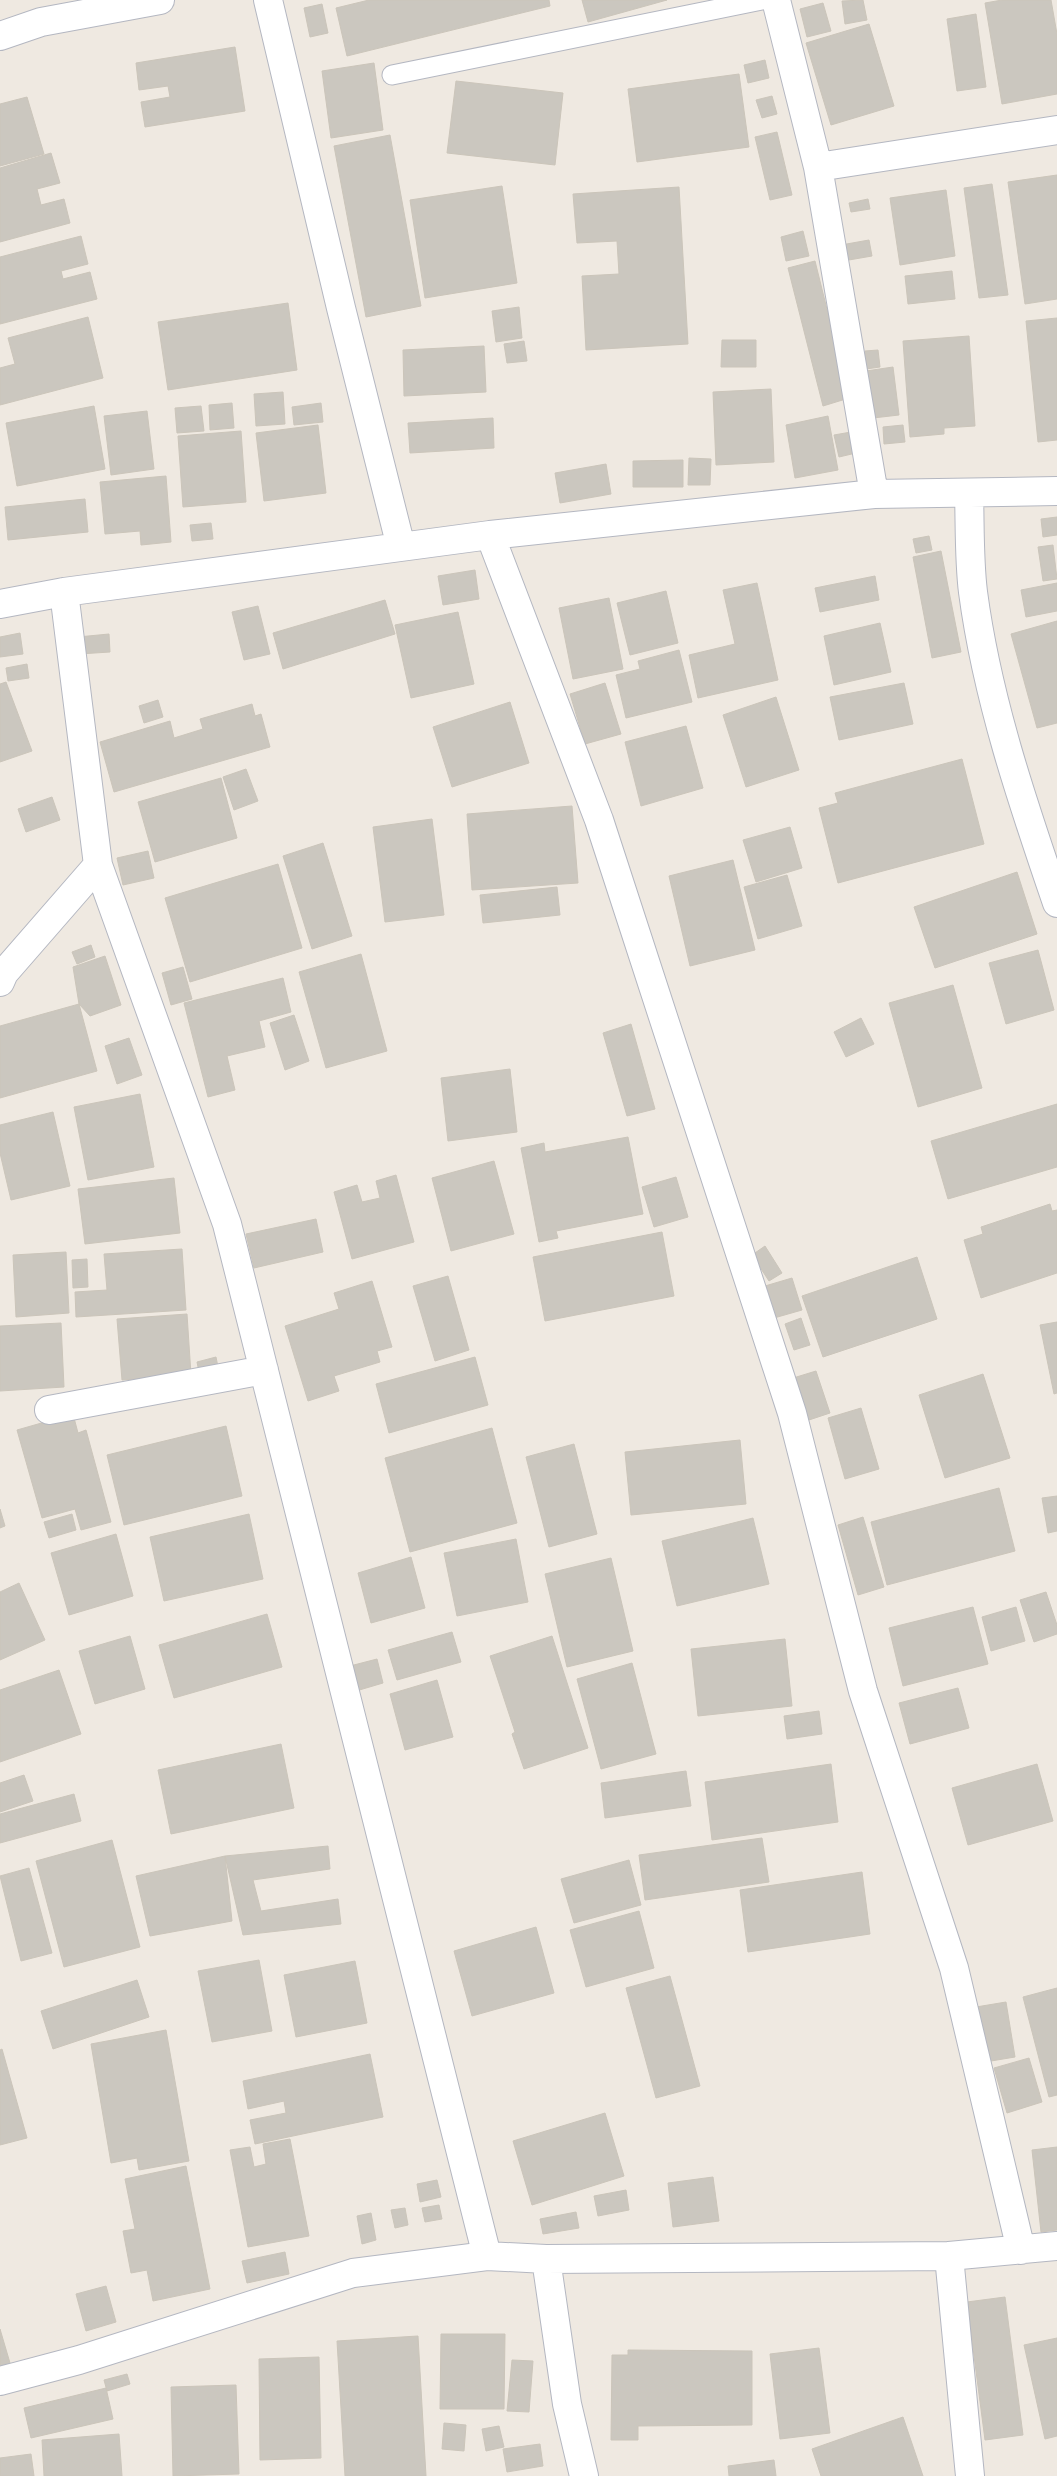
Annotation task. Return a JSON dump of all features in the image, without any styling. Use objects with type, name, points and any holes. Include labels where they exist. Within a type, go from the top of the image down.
[{"type":"street","points":[[0,36],[41,22],[160,0]]},
{"type":"street","points":[[268,0],[341,308],[402,547]]},
{"type":"street","points":[[776,0],[818,167],[874,494]]},
{"type":"street","points":[[818,167],[1057,130]]},
{"type":"street","points":[[4,597],[64,592],[490,535],[874,494],[1057,490]]},
{"type":"street","points":[[969,493],[973,591],[991,692],[1028,817],[1057,902]]},
{"type":"street","points":[[490,535],[599,820],[792,1413],[864,1691],[954,1968],[1021,2250]]},
{"type":"street","points":[[64,592],[98,865],[227,1224],[487,2256]]},
{"type":"street","points":[[0,982],[4,974],[98,865]]},
{"type":"street","points":[[49,1410],[264,1370]]},
{"type":"street","points":[[0,2380],[79,2360],[353,2273],[487,2256],[546,2259],[948,2256],[1057,2246]]},
{"type":"street","points":[[948,2256],[970,2476]]},
{"type":"street","points":[[546,2259],[567,2404],[584,2476]]},
{"type":"lane","points":[[392,75],[762,0]]},
{"type":"building","points":[[369,0],[549,0],[550,6],[347,56],[336,8]]},
{"type":"building","points":[[582,0],[667,0],[588,22]]},
{"type":"building","points":[[863,0],[867,20],[845,24],[842,1]]},
{"type":"building","points":[[1002,0],[1051,0],[1057,34],[1057,94],[1002,104],[985,3]]},
{"type":"building","points":[[823,3],[831,31],[807,37],[800,9]]},
{"type":"building","points":[[322,4],[328,33],[310,37],[304,8]]},
{"type":"building","points":[[976,14],[986,87],[957,91],[947,19]]},
{"type":"building","points":[[869,24],[894,106],[831,125],[806,43]]},
{"type":"building","points":[[235,47],[245,111],[145,127],[141,102],[170,97],[168,86],[139,90],[136,63]]},
{"type":"building","points":[[765,60],[769,78],[748,83],[744,65]]},
{"type":"building","points":[[374,63],[383,130],[331,138],[322,71]]},
{"type":"building","points":[[739,74],[749,147],[637,162],[628,89]]},
{"type":"building","points":[[456,81],[563,93],[555,165],[447,153]]},
{"type":"building","points":[[772,96],[777,114],[762,118],[756,100]]},
{"type":"building","points":[[27,97],[44,154],[0,166],[0,104]]},
{"type":"building","points":[[777,132],[792,195],[770,200],[755,137]]},
{"type":"building","points":[[390,135],[421,306],[366,317],[334,146]]},
{"type":"building","points":[[51,153],[60,183],[37,189],[41,205],[64,199],[70,223],[0,242],[0,168]]},
{"type":"building","points":[[1057,175],[1057,299],[1025,304],[1008,182]]},
{"type":"building","points":[[992,184],[1008,295],[979,298],[964,188]]},
{"type":"building","points":[[502,186],[517,283],[425,298],[410,200]]},
{"type":"building","points":[[679,187],[688,344],[586,350],[582,276],[619,274],[617,241],[577,243],[573,194]]},
{"type":"building","points":[[946,190],[955,256],[900,265],[890,198]]},
{"type":"building","points":[[868,199],[870,209],[851,212],[849,203]]},
{"type":"building","points":[[803,231],[809,256],[786,261],[781,237]]},
{"type":"building","points":[[81,236],[88,264],[61,271],[63,279],[90,272],[97,299],[0,324],[0,257]]},
{"type":"building","points":[[869,240],[872,256],[843,261],[841,245]]},
{"type":"building","points":[[815,261],[849,398],[823,406],[788,268]]},
{"type":"building","points":[[952,271],[955,299],[908,304],[905,276]]},
{"type":"building","points":[[288,303],[297,370],[168,390],[158,322]]},
{"type":"building","points":[[519,307],[522,338],[496,342],[492,311]]},
{"type":"building","points":[[88,317],[103,378],[0,405],[0,368],[15,364],[8,338]]},
{"type":"building","points":[[1057,318],[1057,440],[1038,442],[1026,321]]},
{"type":"building","points":[[969,336],[975,426],[944,428],[944,434],[910,437],[903,341]]},
{"type":"building","points":[[722,340],[756,340],[756,367],[721,367]]},
{"type":"building","points":[[524,341],[527,361],[507,363],[504,344]]},
{"type":"building","points":[[484,346],[486,392],[404,396],[403,350]]},
{"type":"building","points":[[878,350],[880,367],[866,369],[865,351]]},
{"type":"building","points":[[893,367],[899,415],[873,418],[866,371]]},
{"type":"building","points":[[771,389],[774,462],[716,465],[713,392]]},
{"type":"building","points":[[283,392],[285,424],[256,426],[254,394]]},
{"type":"building","points":[[232,403],[234,428],[210,430],[209,405]]},
{"type":"building","points":[[321,403],[323,422],[294,425],[292,407]]},
{"type":"building","points":[[94,406],[105,469],[17,486],[6,423]]},
{"type":"building","points":[[201,406],[204,431],[177,433],[175,408]]},
{"type":"building","points":[[147,411],[154,469],[111,475],[104,416]]},
{"type":"building","points":[[828,416],[838,470],[795,478],[786,425]]},
{"type":"building","points":[[493,418],[494,448],[410,453],[408,423]]},
{"type":"building","points":[[318,425],[326,493],[264,501],[256,433]]},
{"type":"building","points":[[903,425],[905,442],[884,444],[883,427]]},
{"type":"building","points":[[241,431],[246,502],[183,507],[178,436]]},
{"type":"building","points":[[851,432],[856,453],[839,457],[834,435]]},
{"type":"building","points":[[689,458],[711,459],[710,485],[688,485]]},
{"type":"building","points":[[683,460],[683,487],[633,487],[633,461]]},
{"type":"building","points":[[606,464],[611,494],[560,503],[555,473]]},
{"type":"building","points":[[166,476],[171,542],[141,545],[140,531],[105,534],[100,482]]},
{"type":"building","points":[[85,499],[88,532],[8,540],[5,507]]},
{"type":"building","points":[[1057,517],[1057,535],[1043,537],[1041,519]]},
{"type":"building","points":[[211,523],[213,539],[192,541],[190,525]]},
{"type":"building","points":[[929,536],[932,550],[916,553],[913,539]]},
{"type":"building","points":[[1053,545],[1057,579],[1043,581],[1038,547]]},
{"type":"building","points":[[941,551],[961,652],[932,658],[913,557]]},
{"type":"building","points":[[475,570],[479,599],[443,605],[438,576]]},
{"type":"building","points":[[875,576],[879,600],[820,612],[815,588]]},
{"type":"building","points":[[757,583],[778,680],[698,698],[689,655],[735,644],[723,590]]},
{"type":"building","points":[[1057,583],[1057,611],[1026,617],[1021,590]]},
{"type":"building","points":[[666,591],[678,643],[630,655],[617,603]]},
{"type":"building","points":[[609,598],[623,669],[573,679],[559,608]]},
{"type":"building","points":[[385,600],[395,634],[283,669],[273,633]]},
{"type":"building","points":[[258,606],[270,654],[244,660],[232,612]]},
{"type":"building","points":[[458,612],[474,684],[411,698],[395,625]]},
{"type":"building","points":[[1057,621],[1057,723],[1037,728],[1011,634]]},
{"type":"building","points":[[880,623],[891,672],[834,685],[824,636]]},
{"type":"building","points":[[20,633],[23,654],[0,657],[0,637]]},
{"type":"building","points":[[109,634],[110,652],[79,654],[78,637]]},
{"type":"building","points":[[679,650],[692,702],[626,718],[616,675],[640,669],[638,661]]},
{"type":"building","points":[[27,664],[29,678],[8,681],[6,668]]},
{"type":"building","points":[[6,682],[32,751],[0,762],[0,684]]},
{"type":"building","points":[[605,683],[621,734],[585,744],[570,694]]},
{"type":"building","points":[[904,683],[913,724],[839,740],[830,697]]},
{"type":"building","points":[[776,697],[799,770],[746,787],[723,715]]},
{"type":"building","points":[[158,700],[163,717],[144,723],[139,706]]},
{"type":"building","points":[[510,702],[529,763],[452,787],[433,727]]},
{"type":"building","points":[[252,704],[255,716],[261,714],[270,747],[114,792],[100,742],[170,721],[174,738],[203,729],[200,719]]},
{"type":"building","points":[[686,726],[703,788],[641,806],[625,742]]},
{"type":"building","points":[[962,759],[984,844],[838,883],[819,808],[838,803],[835,793]]},
{"type":"building","points":[[246,769],[258,801],[234,810],[223,777]]},
{"type":"building","points":[[221,778],[237,838],[155,862],[138,802]]},
{"type":"building","points":[[52,797],[60,820],[26,832],[18,809]]},
{"type":"building","points":[[572,806],[578,883],[472,890],[467,814]]},
{"type":"building","points":[[432,819],[444,915],[385,922],[373,827]]},
{"type":"building","points":[[790,827],[802,868],[756,882],[743,840]]},
{"type":"building","points":[[323,843],[352,936],[312,949],[283,856]]},
{"type":"building","points":[[148,851],[154,878],[123,885],[117,858]]},
{"type":"building","points":[[733,860],[755,950],[690,966],[669,876]]},
{"type":"building","points":[[278,864],[302,948],[190,982],[165,898]]},
{"type":"building","points":[[1017,872],[1037,934],[935,968],[914,907]]},
{"type":"building","points":[[787,875],[802,926],[758,939],[744,887]]},
{"type":"building","points":[[557,887],[560,915],[483,923],[480,895]]},
{"type":"building","points":[[91,945],[95,957],[77,964],[72,952]]},
{"type":"building","points":[[1038,950],[1054,1010],[1006,1024],[989,963]]},
{"type":"building","points":[[361,954],[387,1051],[326,1068],[299,972]]},
{"type":"building","points":[[105,956],[121,1005],[90,1016],[79,1004],[73,967]]},
{"type":"building","points":[[183,967],[192,999],[171,1005],[162,973]]},
{"type":"building","points":[[283,978],[291,1012],[259,1021],[265,1047],[227,1056],[235,1090],[208,1097],[184,1003]]},
{"type":"building","points":[[953,985],[982,1088],[918,1107],[889,1003]]},
{"type":"building","points":[[79,1004],[97,1071],[0,1098],[0,1026]]},
{"type":"building","points":[[294,1015],[309,1061],[285,1070],[270,1023]]},
{"type":"building","points":[[861,1018],[874,1044],[846,1057],[834,1032]]},
{"type":"building","points":[[631,1024],[655,1109],[627,1116],[603,1033]]},
{"type":"building","points":[[129,1038],[142,1075],[117,1084],[105,1046]]},
{"type":"building","points":[[510,1069],[517,1132],[448,1141],[441,1078]]},
{"type":"building","points":[[140,1094],[154,1167],[88,1180],[74,1107]]},
{"type":"building","points":[[1057,1104],[1057,1167],[948,1199],[931,1141]]},
{"type":"building","points":[[53,1112],[70,1186],[11,1200],[0,1153],[0,1125]]},
{"type":"building","points":[[628,1137],[643,1214],[556,1231],[558,1238],[539,1242],[521,1148],[544,1143],[545,1152]]},
{"type":"building","points":[[494,1161],[514,1234],[451,1251],[432,1178]]},
{"type":"building","points":[[396,1175],[414,1242],[352,1259],[334,1192],[357,1185],[362,1202],[380,1198],[376,1181]]},
{"type":"building","points":[[676,1177],[688,1217],[654,1227],[642,1187]]},
{"type":"building","points":[[174,1178],[180,1233],[85,1244],[78,1189]]},
{"type":"building","points":[[1050,1204],[1052,1211],[1057,1210],[1057,1273],[981,1298],[964,1240],[983,1234],[981,1227]]},
{"type":"building","points":[[316,1219],[323,1252],[254,1268],[246,1234]]},
{"type":"building","points":[[662,1232],[674,1296],[545,1321],[533,1257]]},
{"type":"building","points":[[765,1246],[782,1273],[769,1281],[752,1255]]},
{"type":"building","points":[[182,1249],[186,1310],[76,1317],[75,1292],[107,1290],[104,1254]]},
{"type":"building","points":[[66,1252],[69,1313],[16,1317],[13,1255]]},
{"type":"building","points":[[917,1257],[937,1319],[823,1357],[802,1296]]},
{"type":"building","points":[[87,1259],[88,1287],[73,1288],[72,1260]]},
{"type":"building","points":[[448,1276],[469,1350],[435,1361],[413,1286]]},
{"type":"building","points":[[792,1278],[802,1310],[774,1318],[765,1286]]},
{"type":"building","points":[[372,1281],[392,1347],[377,1351],[380,1362],[334,1376],[339,1391],[308,1401],[285,1326],[339,1309],[334,1293]]},
{"type":"building","points":[[187,1314],[191,1375],[122,1380],[117,1319]]},
{"type":"building","points":[[801,1318],[810,1345],[794,1350],[785,1324]]},
{"type":"building","points":[[1057,1322],[1057,1393],[1054,1394],[1040,1325]]},
{"type":"building","points":[[61,1323],[64,1387],[0,1391],[0,1326]]},
{"type":"building","points":[[216,1357],[219,1372],[200,1377],[197,1362]]},
{"type":"building","points":[[475,1357],[488,1405],[389,1433],[376,1384]]},
{"type":"building","points":[[816,1371],[830,1413],[803,1422],[790,1379]]},
{"type":"building","points":[[983,1374],[1010,1458],[945,1478],[919,1395]]},
{"type":"building","points":[[861,1408],[879,1469],[845,1479],[828,1418]]},
{"type":"building","points":[[73,1414],[78,1433],[86,1430],[111,1522],[81,1530],[75,1509],[42,1518],[17,1430]]},
{"type":"building","points":[[226,1426],[242,1496],[124,1525],[107,1455]]},
{"type":"building","points":[[492,1428],[517,1523],[410,1552],[385,1458]]},
{"type":"building","points":[[740,1440],[746,1504],[631,1515],[625,1452]]},
{"type":"building","points":[[574,1444],[597,1534],[549,1547],[526,1457]]},
{"type":"building","points":[[999,1488],[1015,1551],[887,1585],[871,1522]]},
{"type":"building","points":[[1057,1496],[1057,1531],[1048,1533],[1042,1498]]},
{"type":"building","points":[[0,1509],[5,1526],[0,1528]]},
{"type":"building","points":[[72,1514],[76,1530],[49,1538],[44,1522]]},
{"type":"building","points":[[249,1514],[263,1579],[164,1601],[150,1537]]},
{"type":"building","points":[[863,1517],[884,1587],[858,1595],[838,1525]]},
{"type":"building","points":[[753,1518],[769,1584],[677,1606],[662,1541]]},
{"type":"building","points":[[116,1534],[133,1596],[69,1615],[51,1553]]},
{"type":"building","points":[[516,1539],[528,1602],[457,1616],[444,1553]]},
{"type":"building","points":[[411,1557],[425,1608],[371,1623],[358,1573]]},
{"type":"building","points":[[611,1558],[633,1651],[567,1667],[545,1574]]},
{"type":"building","points":[[19,1583],[45,1640],[0,1660],[0,1592]]},
{"type":"building","points":[[1046,1592],[1057,1625],[1057,1634],[1034,1642],[1020,1600]]},
{"type":"building","points":[[973,1607],[988,1664],[903,1686],[889,1628]]},
{"type":"building","points":[[1016,1607],[1025,1641],[991,1651],[982,1617]]},
{"type":"building","points":[[267,1614],[282,1667],[174,1698],[159,1645]]},
{"type":"building","points":[[452,1632],[461,1662],[397,1680],[388,1650]]},
{"type":"building","points":[[130,1636],[145,1689],[95,1704],[79,1651]]},
{"type":"building","points":[[552,1636],[588,1748],[524,1769],[512,1734],[515,1732],[490,1656]]},
{"type":"building","points":[[785,1639],[792,1706],[698,1716],[691,1649]]},
{"type":"building","points":[[377,1659],[383,1683],[356,1691],[350,1666]]},
{"type":"building","points":[[632,1663],[656,1754],[601,1769],[577,1679]]},
{"type":"building","points":[[59,1670],[81,1734],[0,1762],[0,1690]]},
{"type":"building","points":[[437,1680],[453,1737],[405,1750],[390,1694]]},
{"type":"building","points":[[958,1688],[969,1728],[910,1744],[899,1703]]},
{"type":"building","points":[[819,1711],[822,1734],[787,1739],[784,1716]]},
{"type":"building","points":[[281,1744],[294,1808],[171,1834],[158,1770]]},
{"type":"building","points":[[831,1764],[838,1822],[712,1840],[705,1782]]},
{"type":"building","points":[[1037,1764],[1053,1821],[968,1845],[952,1788]]},
{"type":"building","points":[[686,1771],[691,1806],[605,1818],[601,1783]]},
{"type":"building","points":[[24,1775],[33,1801],[0,1812],[0,1783]]},
{"type":"building","points":[[74,1794],[81,1821],[0,1843],[0,1814]]},
{"type":"building","points":[[762,1838],[769,1882],[645,1900],[639,1855]]},
{"type":"building","points":[[112,1840],[140,1947],[64,1967],[36,1861]]},
{"type":"building","points":[[328,1846],[330,1869],[253,1880],[261,1911],[338,1899],[341,1924],[243,1935],[225,1856]]},
{"type":"building","points":[[225,1856],[232,1921],[150,1936],[136,1876]]},
{"type":"building","points":[[629,1860],[641,1905],[574,1923],[561,1879]]},
{"type":"building","points":[[29,1868],[52,1953],[21,1961],[0,1876]]},
{"type":"building","points":[[862,1872],[870,1934],[748,1952],[740,1890]]},
{"type":"building","points":[[639,1911],[654,1968],[586,1987],[570,1930]]},
{"type":"building","points":[[536,1927],[554,1993],[472,2016],[454,1951]]},
{"type":"building","points":[[259,1960],[272,2031],[212,2042],[198,1971]]},
{"type":"building","points":[[355,1961],[367,2023],[296,2037],[284,1975]]},
{"type":"building","points":[[670,1976],[700,2086],[656,2098],[626,1988]]},
{"type":"building","points":[[137,1980],[149,2017],[53,2049],[41,2011]]},
{"type":"building","points":[[1057,1988],[1057,2095],[1049,2097],[1023,1997]]},
{"type":"building","points":[[1006,2002],[1015,2057],[985,2062],[976,2007]]},
{"type":"building","points":[[166,2030],[189,2161],[139,2170],[137,2158],[111,2163],[91,2044]]},
{"type":"building","points":[[2,2049],[27,2138],[0,2145],[0,2050]]},
{"type":"building","points":[[370,2054],[383,2117],[255,2144],[250,2120],[286,2113],[284,2101],[248,2109],[243,2081]]},
{"type":"building","points":[[1029,2058],[1042,2102],[1007,2113],[994,2068]]},
{"type":"building","points":[[605,2113],[624,2176],[532,2205],[513,2141]]},
{"type":"building","points":[[290,2139],[309,2236],[248,2247],[230,2150],[250,2147],[254,2167],[266,2164],[263,2144]]},
{"type":"building","points":[[1057,2147],[1057,2230],[1041,2232],[1032,2150]]},
{"type":"building","points":[[186,2166],[210,2289],[153,2301],[147,2270],[131,2273],[123,2231],[135,2229],[125,2179]]},
{"type":"building","points":[[713,2177],[719,2221],[673,2227],[668,2183]]},
{"type":"building","points":[[437,2180],[441,2197],[420,2202],[417,2184]]},
{"type":"building","points":[[626,2190],[629,2210],[598,2216],[594,2196]]},
{"type":"building","points":[[439,2205],[442,2219],[425,2222],[422,2208]]},
{"type":"building","points":[[405,2208],[408,2225],[395,2228],[391,2210]]},
{"type":"building","points":[[576,2212],[579,2228],[543,2234],[540,2219]]},
{"type":"building","points":[[371,2213],[376,2240],[362,2244],[357,2216]]},
{"type":"building","points":[[285,2252],[289,2274],[247,2283],[242,2261]]},
{"type":"building","points":[[106,2286],[116,2322],[86,2331],[76,2294]]},
{"type":"building","points":[[1005,2297],[1023,2435],[985,2440],[967,2302]]},
{"type":"building","points":[[0,2329],[10,2363],[0,2366]]},
{"type":"building","points":[[441,2334],[505,2334],[504,2409],[440,2409]]},
{"type":"building","points":[[418,2336],[426,2476],[345,2476],[337,2341]]},
{"type":"building","points":[[1057,2338],[1057,2436],[1045,2439],[1024,2345]]},
{"type":"building","points":[[819,2348],[830,2433],[780,2439],[770,2354]]},
{"type":"building","points":[[628,2350],[752,2351],[752,2425],[638,2426],[638,2440],[611,2440],[612,2355],[628,2355]]},
{"type":"building","points":[[319,2357],[321,2458],[260,2460],[259,2359]]},
{"type":"building","points":[[512,2360],[533,2361],[529,2412],[507,2411]]},
{"type":"building","points":[[127,2374],[130,2384],[107,2391],[104,2380]]},
{"type":"building","points":[[236,2385],[239,2474],[173,2476],[171,2387]]},
{"type":"building","points":[[106,2388],[113,2419],[31,2438],[24,2408]]},
{"type":"building","points":[[903,2417],[923,2476],[821,2476],[812,2449]]},
{"type":"building","points":[[444,2423],[466,2425],[464,2451],[442,2449]]},
{"type":"building","points":[[499,2426],[504,2447],[486,2451],[482,2429]]},
{"type":"building","points":[[119,2434],[122,2476],[44,2476],[42,2440]]},
{"type":"building","points":[[540,2444],[543,2466],[507,2472],[503,2449]]},
{"type":"building","points":[[31,2454],[34,2476],[0,2476],[0,2458]]},
{"type":"building","points":[[774,2460],[776,2476],[729,2476],[728,2466]]}]
